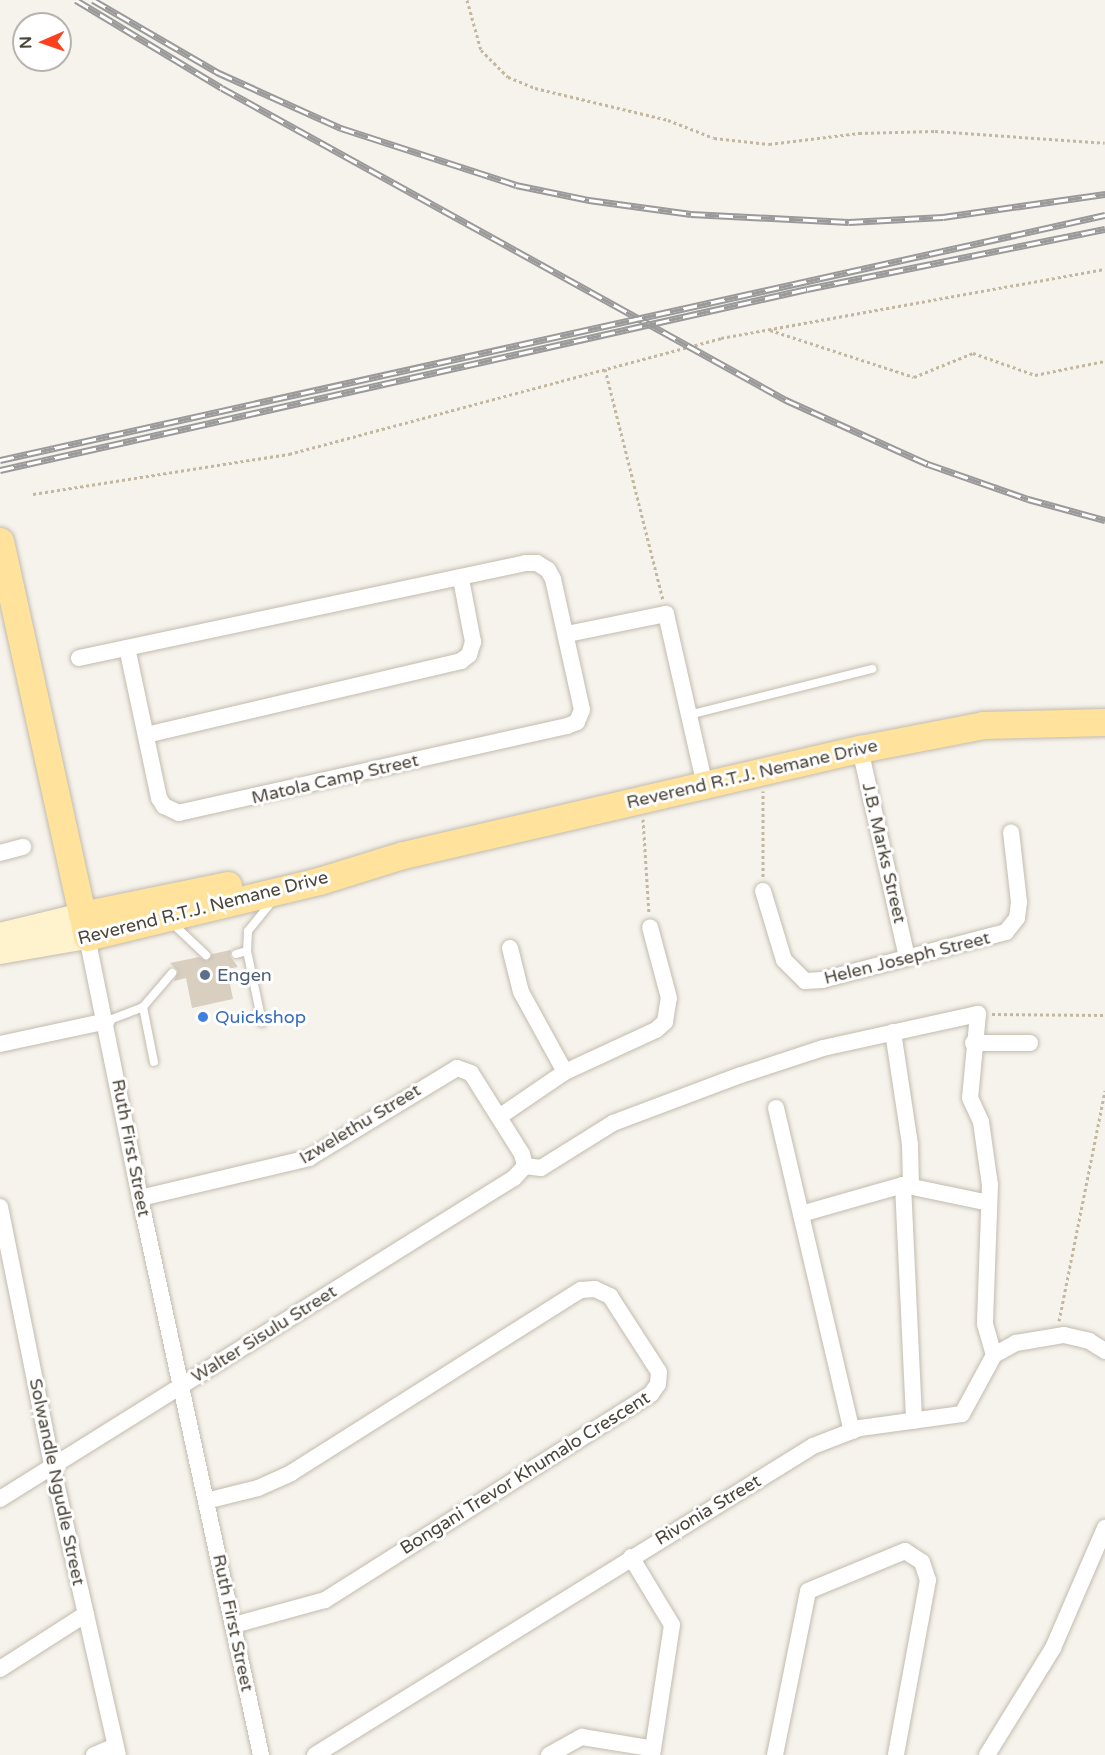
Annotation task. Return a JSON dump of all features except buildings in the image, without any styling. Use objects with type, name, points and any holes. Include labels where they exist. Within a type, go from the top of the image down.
[{"type":"main road","name":"Ruth First Street","points":[[0,541],[85,926]]},
{"type":"main road","name":"Reverend R.T.J. Nemane Drive","points":[[85,926],[165,918],[281,890],[403,855],[860,749],[983,725],[1105,722]]},
{"type":"main road","name":"Reverend R.T.J. Nemane Drive","points":[[85,926],[312,868],[403,855]]},
{"type":"street","points":[[79,658],[461,579],[526,563],[541,564],[553,579],[567,634],[666,614],[705,786]]},
{"type":"street","points":[[146,735],[461,661],[469,655],[473,642],[461,579]]},
{"type":"street","name":"Matola Camp Street","points":[[127,648],[160,801],[170,810],[187,813],[577,722],[582,710],[567,634]]},
{"type":"street","name":"J.B. Marks Street","points":[[860,749],[907,957]]},
{"type":"street","name":"Helen Joseph Street","points":[[763,891],[778,950],[790,969],[805,981],[822,980],[907,957],[995,938],[1013,925],[1019,902],[1011,832]]},
{"type":"street","points":[[0,853],[23,847]]},
{"type":"street","name":"Reverend R.T.J. Nemane Drive","points":[[0,934],[85,926]]},
{"type":"street","name":"Reverend R.T.J. Nemane Drive","points":[[0,952],[85,926]]},
{"type":"street","name":"Ruth First Street","points":[[85,926],[140,1198],[261,1755]]},
{"type":"street","points":[[500,1117],[565,1072],[656,1030],[665,1022],[670,1004],[650,927]]},
{"type":"street","points":[[510,948],[521,992],[565,1072]]},
{"type":"street","points":[[525,1166],[541,1168],[613,1123],[658,1103],[823,1048],[978,1014],[973,1043],[970,1098],[981,1122],[989,1203],[985,1324],[994,1355],[1016,1343],[1056,1334],[1089,1341],[1105,1351]]},
{"type":"street","points":[[0,1044],[106,1021]]},
{"type":"street","points":[[894,1032],[910,1145],[907,1186],[914,1421]]},
{"type":"street","points":[[973,1043],[1030,1043]]},
{"type":"street","name":"Izwelethu Street","points":[[140,1198],[309,1158],[453,1069],[471,1073],[522,1154],[525,1166]]},
{"type":"street","points":[[776,1108],[852,1431]]},
{"type":"street","name":"Walter Sisulu Street","points":[[0,1499],[514,1179],[525,1166]]},
{"type":"street","points":[[801,1214],[907,1186],[989,1203]]},
{"type":"street","name":"Solwandle Ngudle Street","points":[[0,1207],[52,1466],[116,1751]]},
{"type":"street","name":"Bongani Trevor Khumalo Crescent","points":[[207,1501],[258,1488],[291,1473],[581,1290],[595,1289],[610,1296],[659,1372],[658,1384],[651,1394],[325,1600],[234,1625]]},
{"type":"street","name":"Rivonia Street","points":[[315,1755],[813,1446],[852,1431],[962,1414],[994,1355]]},
{"type":"street","points":[[987,1755],[1053,1648],[1105,1528]]},
{"type":"street","points":[[775,1755],[808,1591],[905,1551],[922,1562],[928,1580],[896,1755]]},
{"type":"street","points":[[549,1755],[582,1737],[651,1751],[672,1633],[670,1618],[631,1557]]},
{"type":"street","points":[[0,1669],[86,1614]]},
{"type":"street","points":[[94,1755],[116,1751]]},
{"type":"lane","points":[[689,715],[872,669]]},
{"type":"lane","points":[[262,1022],[247,951],[251,925],[281,890]]},
{"type":"lane","points":[[165,918],[206,955]]},
{"type":"lane","points":[[236,954],[247,951]]},
{"type":"lane","points":[[106,1021],[143,1007],[172,973]]},
{"type":"lane","points":[[143,1007],[154,1062]]},
{"type":"path","points":[[467,0],[481,50],[508,77],[547,91],[655,116],[714,138],[769,144],[859,133],[935,131],[1105,143]]},
{"type":"path","points":[[33,494],[290,454],[721,338],[1105,269]]},
{"type":"path","points":[[768,330],[914,377],[973,353],[1035,375],[1105,361]]},
{"type":"path","points":[[605,369],[666,614]]},
{"type":"path","points":[[763,771],[763,891]]},
{"type":"path","points":[[642,800],[650,927]]},
{"type":"path","points":[[978,1014],[1105,1016]]},
{"type":"path","points":[[1056,1334],[1105,1091]]},
{"type":"railway","points":[[76,0],[222,88],[786,400],[928,464],[1028,499],[1105,520]]},
{"type":"railway","points":[[93,0],[219,73],[341,128],[516,185],[589,200],[691,214],[849,222],[943,217],[1105,194]]},
{"type":"railway","points":[[0,460],[1105,215]]},
{"type":"railway","points":[[0,470],[807,289],[1105,229]]},
{"type":"place","name":"Engen","points":[[205,975]]},
{"type":"place","name":"Quickshop","points":[[203,1017]]}]
